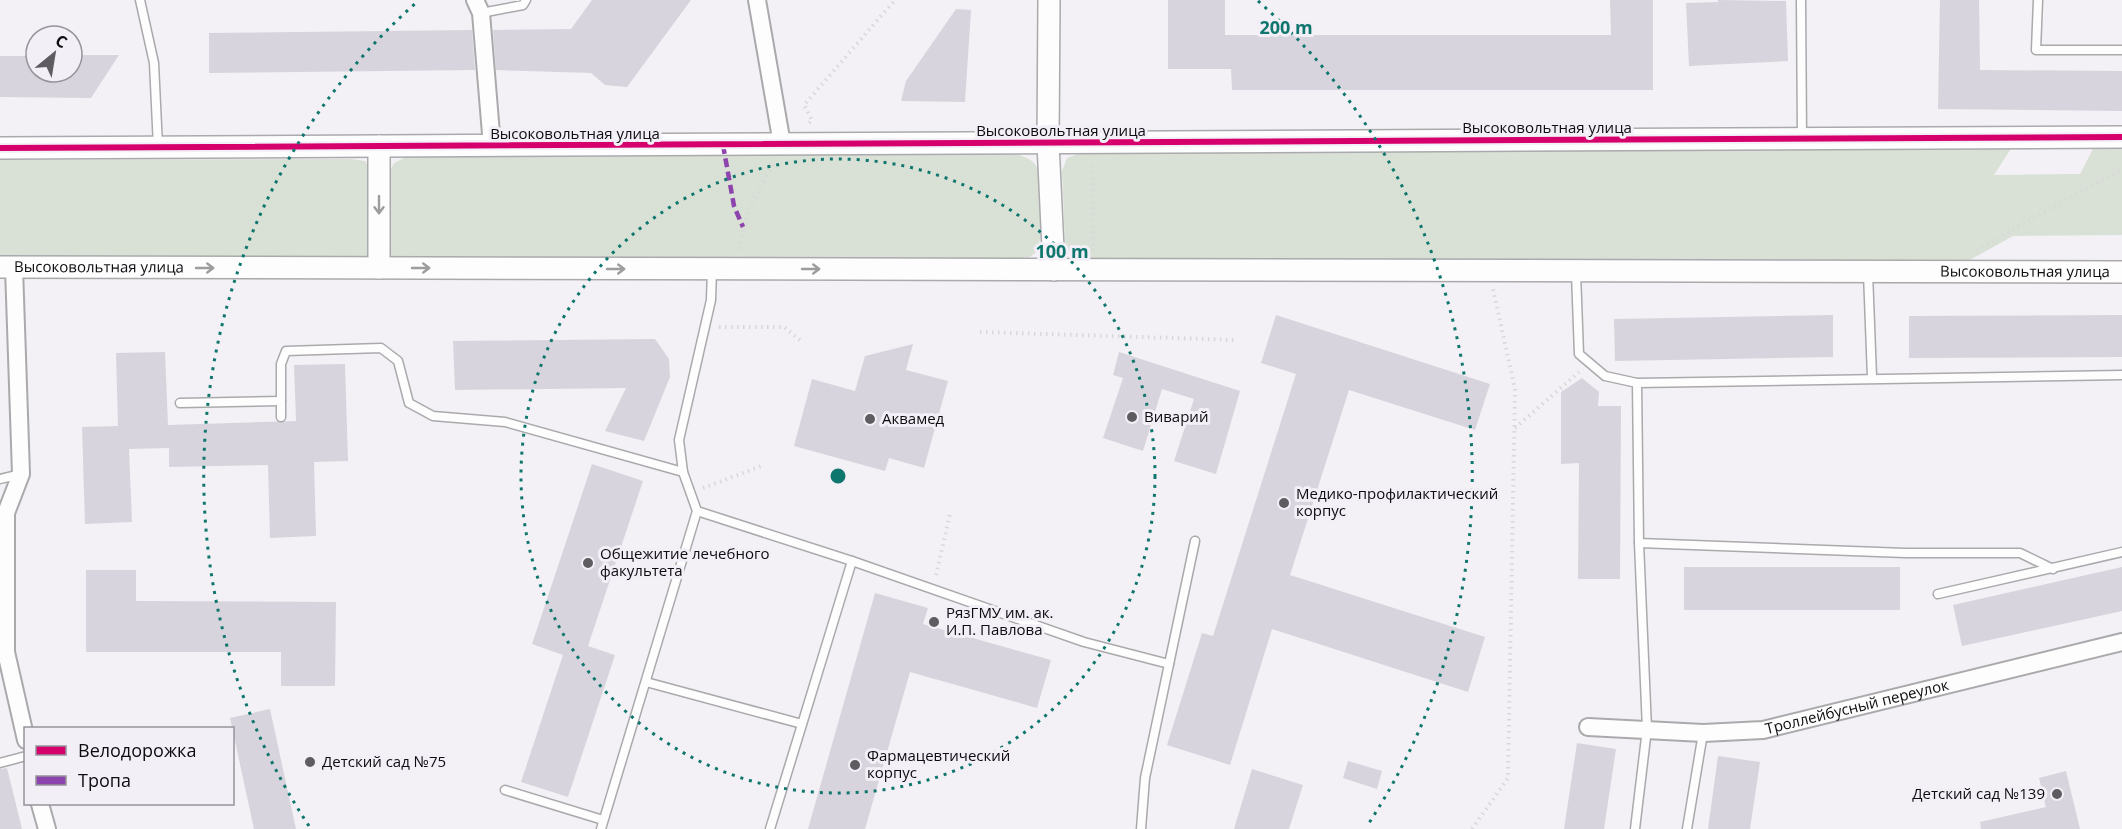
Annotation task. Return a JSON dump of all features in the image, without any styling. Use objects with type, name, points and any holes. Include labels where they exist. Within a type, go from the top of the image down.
[{"type":"street","points":[[757,0],[786,144]]},
{"type":"street","points":[[1049,0],[1048,143],[1054,270]]},
{"type":"street","points":[[478,7],[492,146]]},
{"type":"street","name":"Высоковольтная улица","points":[[0,148],[2122,137]]},
{"type":"street","points":[[379,146],[379,268]]},
{"type":"street","name":"Высоковольтная улица","points":[[7,268],[2122,272]]},
{"type":"street","points":[[7,268],[21,474],[6,513],[3,653],[24,732]]},
{"type":"street","name":"Троллейбусный переулок","points":[[1588,727],[1703,733],[1763,730],[2122,642]]},
{"type":"street","points":[[40,805],[46,829]]},
{"type":"lane","points":[[140,0],[154,63],[158,148]]},
{"type":"lane","points":[[478,7],[523,5],[526,0]]},
{"type":"lane","points":[[1801,0],[1803,138]]},
{"type":"lane","points":[[2038,0],[2036,50],[2122,50]]},
{"type":"lane","points":[[505,790],[602,824],[697,511],[683,472],[679,440],[711,300],[712,269]]},
{"type":"lane","points":[[1576,270],[1579,354],[1605,376],[1637,383],[1872,377],[2122,375]]},
{"type":"lane","points":[[1868,271],[1872,377]]},
{"type":"lane","points":[[280,417],[281,364],[286,351],[381,348],[398,362],[409,403],[433,416],[505,422],[683,472]]},
{"type":"lane","points":[[1635,829],[1647,729],[1639,543],[1637,383]]},
{"type":"lane","points":[[180,403],[281,401]]},
{"type":"lane","points":[[0,479],[21,474]]},
{"type":"lane","points":[[697,511],[852,561],[1084,642],[1169,664]]},
{"type":"lane","points":[[1141,829],[1145,778],[1195,541]]},
{"type":"lane","points":[[1639,543],[1905,553],[2020,553],[2053,569]]},
{"type":"lane","points":[[1938,594],[2122,552]]},
{"type":"lane","points":[[770,829],[852,561]]},
{"type":"lane","points":[[646,682],[802,724]]},
{"type":"lane","points":[[1687,829],[1703,733]]},
{"type":"lane","points":[[0,764],[24,757]]},
{"type":"path","points":[[736,269],[743,227],[749,209],[786,144],[812,120],[804,105],[895,0]]},
{"type":"path","points":[[1093,143],[1093,270]]},
{"type":"path","points":[[1975,250],[2122,169]]},
{"type":"path","points":[[1472,829],[1508,778],[1515,389],[1490,270]]},
{"type":"path","points":[[703,327],[784,327],[800,340]]},
{"type":"path","points":[[980,332],[1237,340]]},
{"type":"path","points":[[1515,428],[1579,375],[1579,354]]},
{"type":"path","points":[[692,492],[764,465]]},
{"type":"path","points":[[933,589],[950,514]]},
{"type":"shaded area","points":[[2012,147],[1994,175],[2080,174],[2094,147],[2122,147],[2122,235],[2013,236],[1968,261],[1082,260],[1071,254],[1065,243],[1062,171],[1067,158],[1081,153]]},
{"type":"shaded area","points":[[1015,154],[1032,161],[1040,177],[1042,210],[1039,244],[1038,251],[1030,257],[1012,259],[387,258],[386,178],[394,163],[408,156]]},
{"type":"shaded area","points":[[351,159],[365,161],[373,172],[369,255],[359,262],[0,260],[0,160]]},
{"type":"building","points":[[592,0],[691,0],[627,87],[605,85],[591,73],[496,70],[493,30],[571,29]]},
{"type":"building","points":[[1168,0],[1225,0],[1225,35],[1611,35],[1610,0],[1653,0],[1653,90],[1232,90],[1231,69],[1168,69]]},
{"type":"building","points":[[1718,0],[1786,1],[1788,61],[1689,66],[1686,3],[1718,2]]},
{"type":"building","points":[[1940,0],[1979,0],[1980,70],[2122,71],[2122,111],[1938,109]]},
{"type":"building","points":[[956,9],[971,10],[965,102],[901,101],[906,81]]},
{"type":"building","points":[[472,30],[475,70],[209,73],[209,33]]},
{"type":"building","points":[[84,55],[119,55],[91,98],[0,97],[0,56],[24,56],[24,84],[84,84]]},
{"type":"building","name":"Медико-профилактический корпус","points":[[1276,315],[1490,384],[1475,430],[1349,390],[1290,575],[1485,637],[1468,692],[1272,629],[1230,765],[1167,745],[1202,633],[1213,636],[1296,374],[1261,363]]},
{"type":"building","points":[[1833,315],[1833,357],[1615,361],[1614,319]]},
{"type":"building","points":[[2122,315],[2122,357],[1909,358],[1909,316]]},
{"type":"building","points":[[655,339],[669,359],[670,377],[644,441],[605,431],[626,388],[455,390],[453,341]]},
{"type":"building","name":"Аквамед","points":[[913,344],[906,370],[948,381],[924,468],[889,458],[885,471],[794,446],[812,379],[855,391],[865,356]]},
{"type":"building","points":[[165,352],[168,425],[296,421],[294,365],[345,364],[348,461],[314,462],[316,536],[270,538],[268,465],[169,467],[169,448],[129,449],[132,522],[85,524],[82,427],[118,426],[116,353]]},
{"type":"building","name":"Виварий","points":[[1119,352],[1240,391],[1216,474],[1174,461],[1194,399],[1162,389],[1143,451],[1103,438],[1123,378],[1113,375]]},
{"type":"building","points":[[1582,378],[1599,392],[1598,406],[1621,406],[1620,579],[1578,579],[1579,463],[1561,464],[1561,392]]},
{"type":"building","name":"Общежитие лечебного факультета","points":[[592,464],[643,481],[588,646],[615,655],[568,797],[521,782],[563,655],[532,644]]},
{"type":"building","points":[[1684,567],[1900,567],[1900,610],[1684,610]]},
{"type":"building","points":[[2122,567],[2122,611],[1962,646],[1953,605]]},
{"type":"building","points":[[86,570],[136,570],[136,601],[336,602],[335,686],[281,686],[281,652],[86,652]]},
{"type":"building","name":"Фармацевтический корпус","points":[[875,593],[928,608],[923,624],[1051,660],[1037,708],[910,672],[865,829],[808,829]]},
{"type":"building","points":[[270,709],[296,829],[254,829],[234,736],[234,727],[232,727],[230,718]]},
{"type":"building","points":[[1577,743],[1616,749],[1604,829],[1564,829]]},
{"type":"building","points":[[1718,756],[1760,762],[1750,829],[1708,829]]},
{"type":"building","points":[[1348,761],[1382,771],[1377,789],[1343,778]]},
{"type":"building","points":[[7,768],[22,829],[0,829],[0,769]]},
{"type":"building","points":[[1252,769],[1303,785],[1289,829],[1234,829]]},
{"type":"building","name":"Детский сад №139","points":[[2066,771],[2080,829],[1981,829],[1980,822],[2046,807],[2039,778]]},
{"type":"marked path","points":[[723,145],[734,206],[743,227]]},
{"type":"cycle path","points":[[0,148],[2122,137]]},
{"type":"place","name":"Виварий","points":[[1132,417]]},
{"type":"place","name":"Аквамед","points":[[870,419]]},
{"type":"place","name":"Медико-профилактический корпус","points":[[1284,503]]},
{"type":"place","name":"Общежитие лечебного факультета","points":[[588,563]]},
{"type":"place","name":"РязГМУ им. ак. И.П. Павлова","points":[[934,622]]},
{"type":"place","name":"Детский сад №75","points":[[310,762]]},
{"type":"place","name":"Фармацевтический корпус","points":[[855,765]]},
{"type":"place","name":"Детский сад №139","points":[[2057,794]]}]
